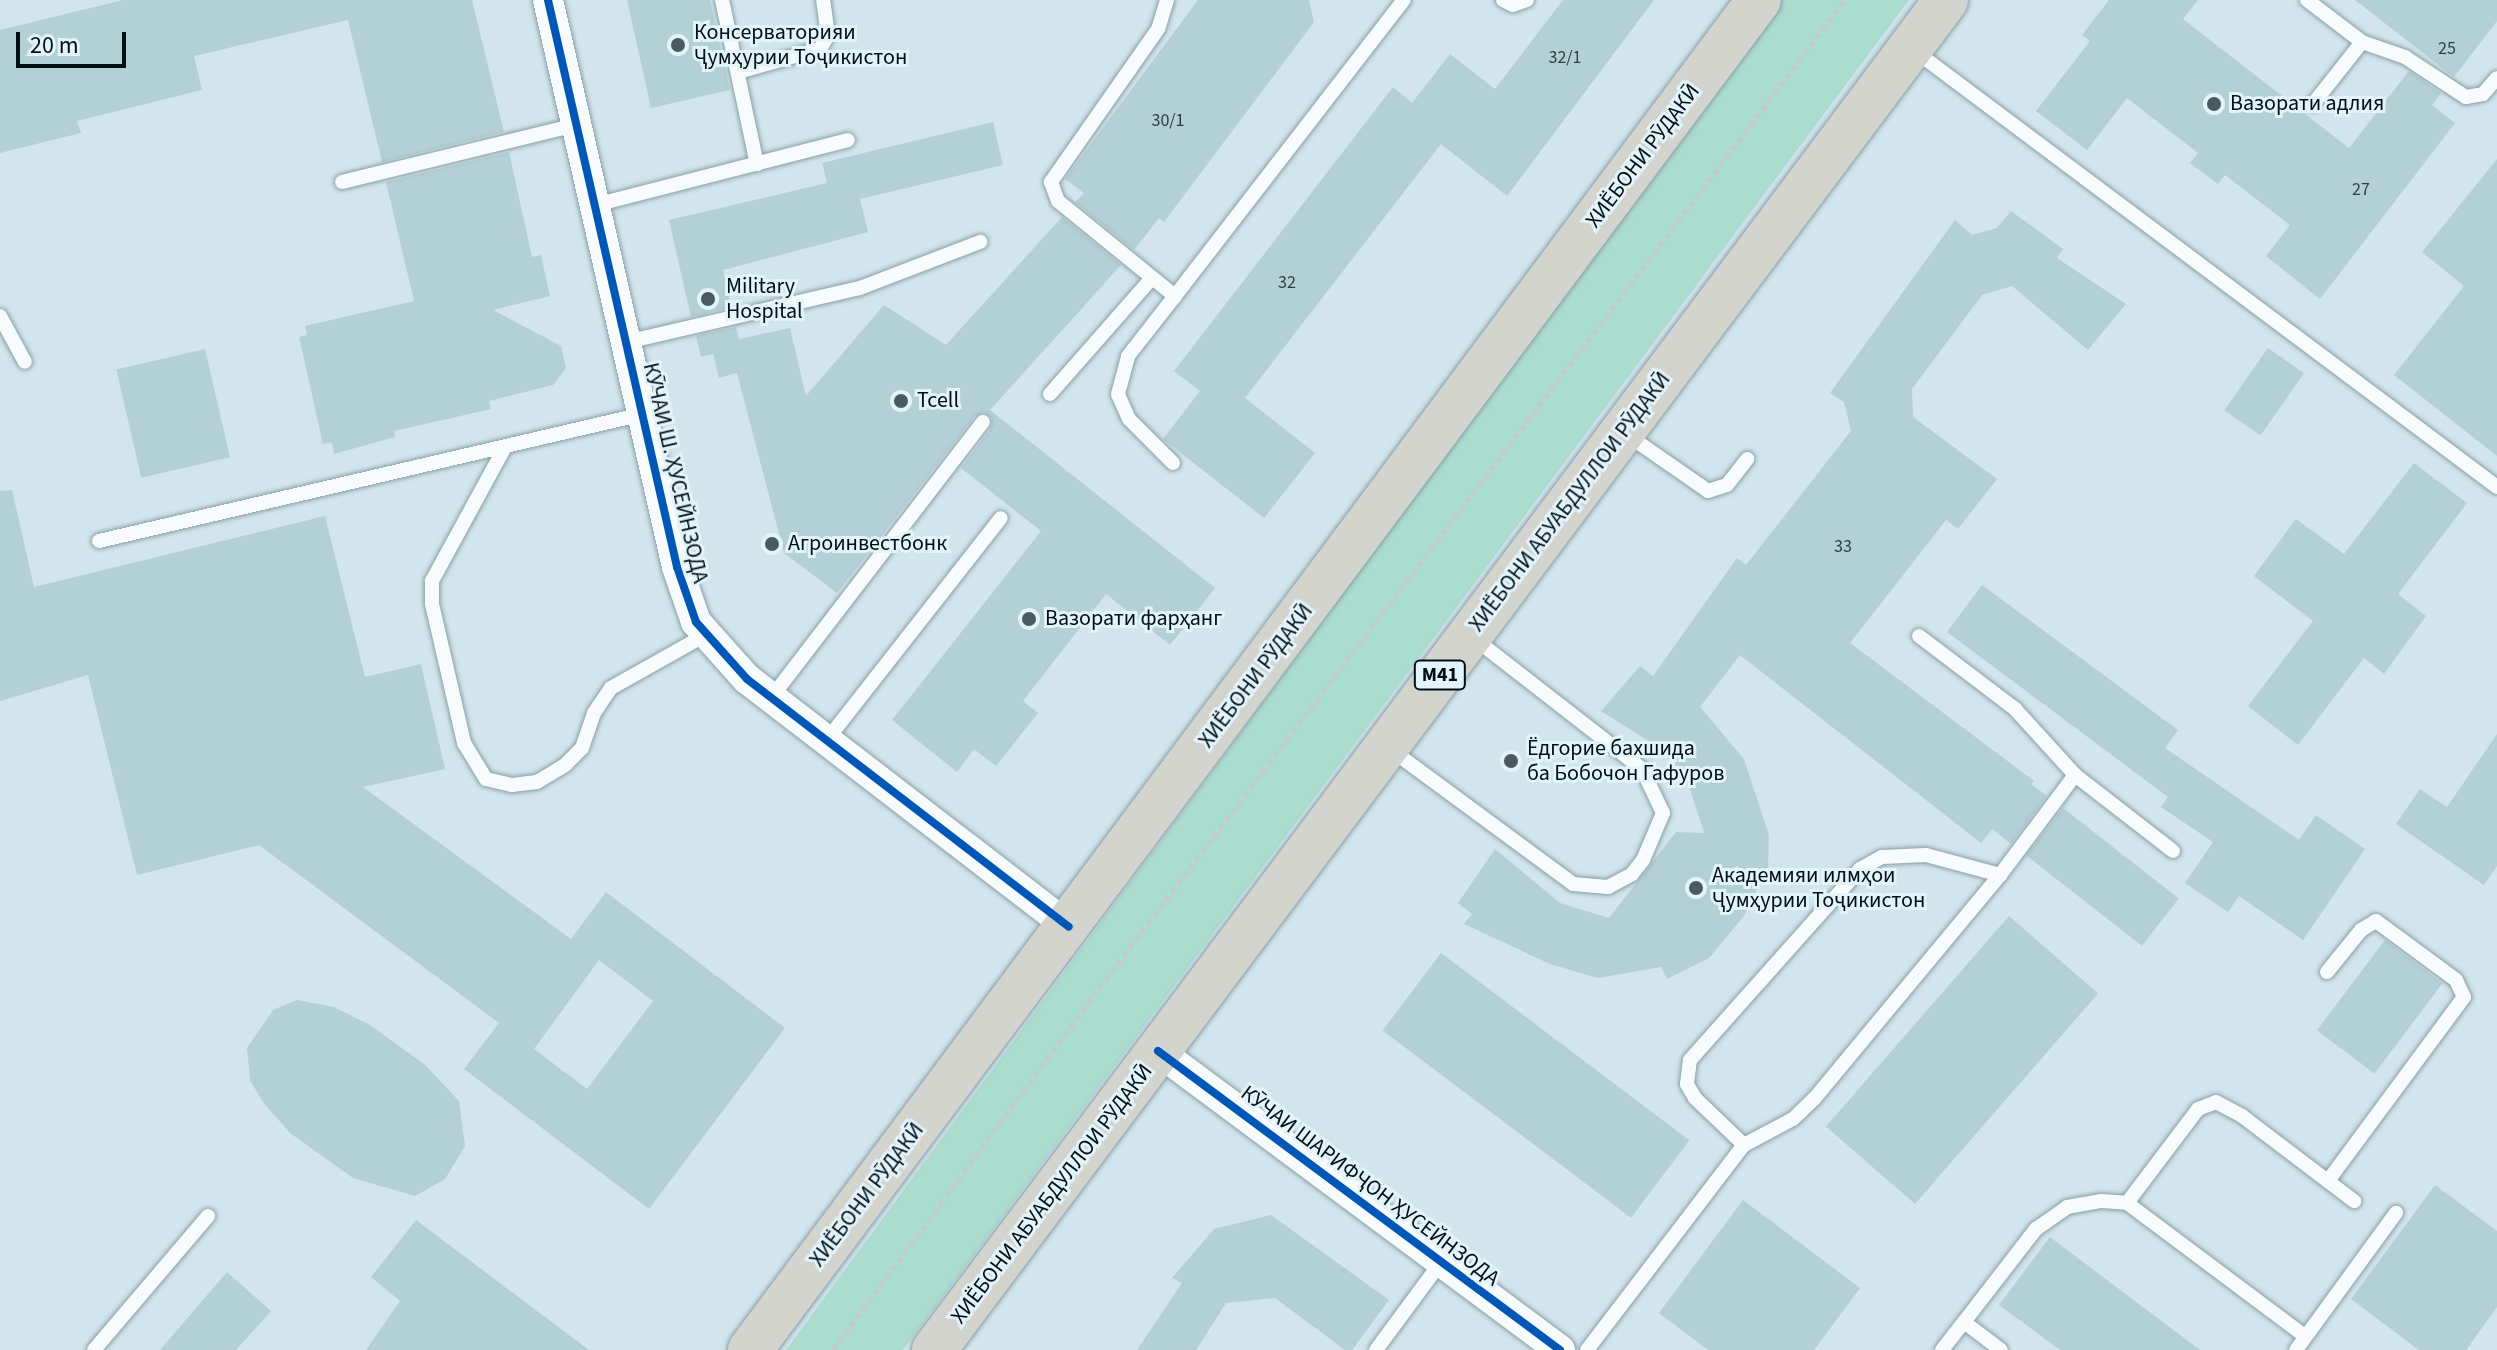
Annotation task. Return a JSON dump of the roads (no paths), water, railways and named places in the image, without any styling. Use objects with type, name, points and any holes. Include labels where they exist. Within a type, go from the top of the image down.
[{"type":"highway","name":"ХИЁБОНИ РӮДАКӢ","points":[[750,1350],[1759,0]]},
{"type":"highway","name":"ХИЁБОНИ АБУАБДУЛЛОИ РӮДАКӢ","points":[[934,1350],[1946,0]]},
{"type":"street","name":"КӮЧАИ Ш. ҲУСЕЙНЗОДА","points":[[548,0],[680,579],[705,635],[771,698],[1069,927]]},
{"type":"street","name":"КӮЧАИ ШАРИФҶОН ҲУСЕЙНЗОДА","points":[[1158,1051],[1560,1350]]},
{"type":"lane","points":[[722,0],[757,164]]},
{"type":"lane","points":[[738,72],[820,49],[828,35],[823,0]]},
{"type":"lane","points":[[1167,0],[1158,29],[1051,182],[1058,201],[1175,296]]},
{"type":"lane","points":[[1173,463],[1129,419],[1118,394],[1128,356],[1404,0]]},
{"type":"lane","points":[[1503,0],[1513,5],[1527,0]]},
{"type":"lane","points":[[2307,0],[2362,42],[2405,57],[2466,97],[2483,94],[2497,78]]},
{"type":"lane","points":[[2313,104],[2362,42]]},
{"type":"lane","points":[[1911,48],[2497,487]]},
{"type":"lane","points":[[342,182],[576,125]]},
{"type":"lane","points":[[595,205],[848,140]]},
{"type":"lane","points":[[626,342],[860,288],[980,242]]},
{"type":"lane","points":[[1050,394],[1152,278]]},
{"type":"lane","points":[[0,316],[25,362]]},
{"type":"lane","points":[[99,541],[643,414]]},
{"type":"lane","points":[[771,698],[983,422]]},
{"type":"lane","points":[[1623,432],[1708,491],[1727,485],[1747,459]]},
{"type":"lane","points":[[505,447],[432,581],[432,604],[464,743],[486,779],[512,785],[537,782],[565,765],[582,748],[594,713],[611,688],[705,635]]},
{"type":"lane","points":[[826,741],[1001,518]]},
{"type":"lane","points":[[1387,746],[1573,884],[1608,887],[1632,874],[1643,860],[1663,813],[1648,776],[1470,635]]},
{"type":"lane","points":[[1919,636],[2015,709],[2075,775],[2173,851]]},
{"type":"lane","points":[[1587,1350],[1744,1145],[1793,1119],[1814,1099],[2000,875],[2075,775]]},
{"type":"lane","points":[[1744,1145],[1695,1098],[1687,1084],[1690,1060],[1860,869],[1882,857],[1926,855],[2000,875]]},
{"type":"lane","points":[[2327,972],[2361,930],[2376,921],[2456,980],[2464,997],[2328,1181]]},
{"type":"lane","points":[[2127,1203],[2205,1103],[2227,1106],[2354,1201]]},
{"type":"lane","points":[[1942,1350],[2052,1215],[2082,1201],[2127,1203],[2305,1336]]},
{"type":"lane","points":[[2296,1350],[2396,1213]]},
{"type":"lane","points":[[94,1350],[208,1216]]},
{"type":"lane","points":[[1376,1350],[1441,1262]]},
{"type":"lane","points":[[1964,1322],[2001,1350]]},
{"type":"place","name":"Консерваторияи Ҷумҳурии Тоҷикистон","points":[[678,45]]},
{"type":"place","name":"Вазорати адлия","points":[[2214,104]]},
{"type":"place","name":"Military Hospital","points":[[708,299]]},
{"type":"place","name":"Tcell","points":[[901,401]]},
{"type":"place","name":"Агроинвестбонк","points":[[772,544]]},
{"type":"place","name":"Вазорати фарҳанг","points":[[1029,619]]},
{"type":"place","name":"Ёдгорие бахшида ба Бобочон Гафуров","points":[[1511,761]]},
{"type":"place","name":"Академияи илмҳои Ҷумҳурии Тоҷикистон","points":[[1696,888]]}]
